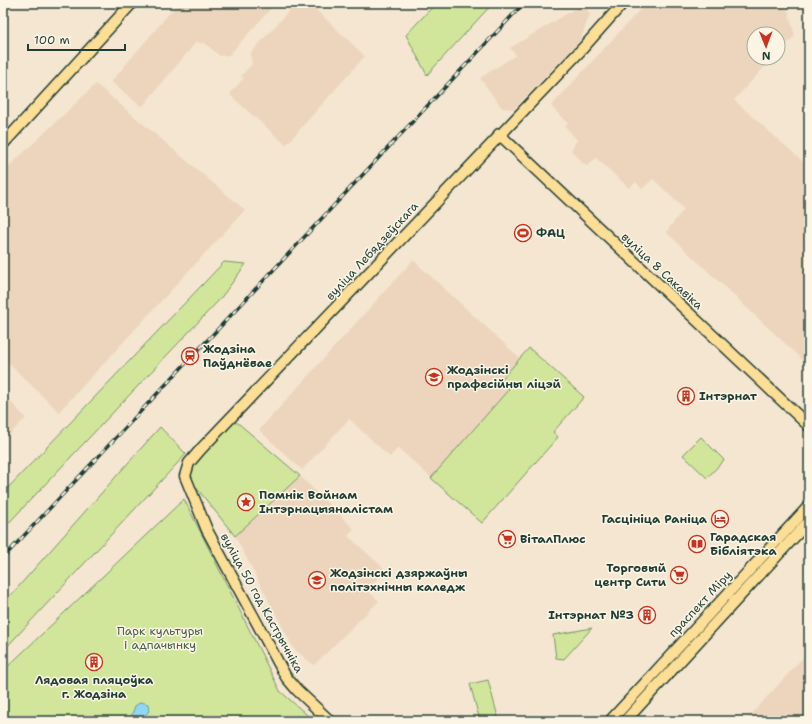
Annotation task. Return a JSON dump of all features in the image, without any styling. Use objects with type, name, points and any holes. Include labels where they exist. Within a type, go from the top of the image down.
[{"type":"main road","points":[[3,144],[132,3]]},
{"type":"main road","name":"вуліца Лебядзеўскага","points":[[207,530],[185,476],[189,463],[499,134],[583,48],[623,3]]},
{"type":"main road","name":"вуліца 8 Сакавіка","points":[[499,134],[809,426]]},
{"type":"main road","name":"праспект Міру","points":[[610,721],[631,706],[742,585],[809,506]]},
{"type":"main road","name":"праспект Міру","points":[[742,585],[809,521]]},
{"type":"main road","name":"вуліца 50 год Кастрычніка","points":[[207,530],[286,677],[297,690],[330,721]]},
{"type":"main road","name":"праспект Міру","points":[[625,721],[631,706]]},
{"type":"shaded area","points":[[178,3],[276,3],[229,55],[220,56],[203,42],[201,44],[197,41],[142,107],[111,82]]},
{"type":"shaded area","points":[[296,3],[309,3],[365,56],[286,145],[231,96],[231,92],[244,78],[241,76],[252,64],[250,54]]},
{"type":"shaded area","points":[[646,3],[775,3],[788,10],[795,36],[786,45],[786,26],[746,26],[746,66],[766,66],[734,100],[809,167],[809,366],[666,232],[684,209],[653,179],[642,189],[636,182],[629,188],[596,158],[587,166],[584,163],[583,164],[571,150],[577,140],[565,126],[568,124],[551,106]]},
{"type":"shaded area","points":[[583,4],[590,14],[580,41],[514,109],[502,108],[480,78],[516,55],[510,48]]},
{"type":"shaded area","points":[[96,84],[245,210],[59,412],[3,358],[3,172]]},
{"type":"shaded area","name":"Жодзінскі прафесійны ліцэй","points":[[413,260],[520,358],[529,348],[584,397],[553,432],[558,437],[482,523],[398,448],[390,457],[349,419],[302,470],[259,430]]},
{"type":"shaded area","points":[[3,394],[26,418],[3,441]]},
{"type":"shaded area","name":"Жодзінскі дзяржаўны політэхнічны каледж","points":[[300,476],[354,529],[348,536],[386,570],[367,590],[379,601],[314,665],[294,649],[235,536]]},
{"type":"shaded area","points":[[808,652],[809,721],[751,721],[748,718]]},
{"type":"green space","points":[[436,3],[493,3],[427,75],[406,35]]},
{"type":"green space","points":[[224,262],[246,264],[220,299],[3,529],[3,493]]},
{"type":"green space","points":[[529,348],[584,397],[553,432],[558,437],[482,523],[431,478],[509,389],[500,381]]},
{"type":"green space","points":[[231,422],[238,423],[300,476],[235,536],[191,481],[192,462]]},
{"type":"green space","points":[[160,427],[186,454],[3,651],[3,604]]},
{"type":"green space","points":[[701,437],[724,460],[707,478],[683,455]]},
{"type":"green space","name":"Парк культуры і адпачынку","points":[[184,499],[280,691],[314,721],[3,721],[3,671]]},
{"type":"green space","points":[[592,628],[564,659],[556,658],[553,635]]},
{"type":"green space","points":[[488,680],[499,721],[480,721],[470,684]]},
{"type":"water","points":[[141,702],[148,704],[149,711],[140,721],[134,721],[131,717],[135,706]]},
{"type":"railway","points":[[3,558],[524,3]]},
{"type":"place","name":"ФАЦ","points":[[523,233]]},
{"type":"place","name":"Жодзіна Паўднёвае","points":[[190,356]]},
{"type":"place","name":"Жодзінскі прафесійны ліцэй","points":[[434,377]]},
{"type":"place","name":"Інтэрнат","points":[[686,396]]},
{"type":"place","name":"Помнік Войнам Інтэрнацыяналістам","points":[[246,502]]},
{"type":"place","name":"Гасцініца Раніца","points":[[720,519]]},
{"type":"place","name":"ВіталПлюс","points":[[507,539]]},
{"type":"place","name":"Гарадская Бібліятэка","points":[[697,544]]},
{"type":"place","name":"Торговый центр Сити","points":[[679,575]]},
{"type":"place","name":"Жодзінскі дзяржаўны політэхнічны каледж","points":[[317,580]]},
{"type":"place","name":"Інтэрнат №3","points":[[647,615]]},
{"type":"place","name":"Лядовая пляцоўка г. Жодзіна","points":[[94,662]]}]
